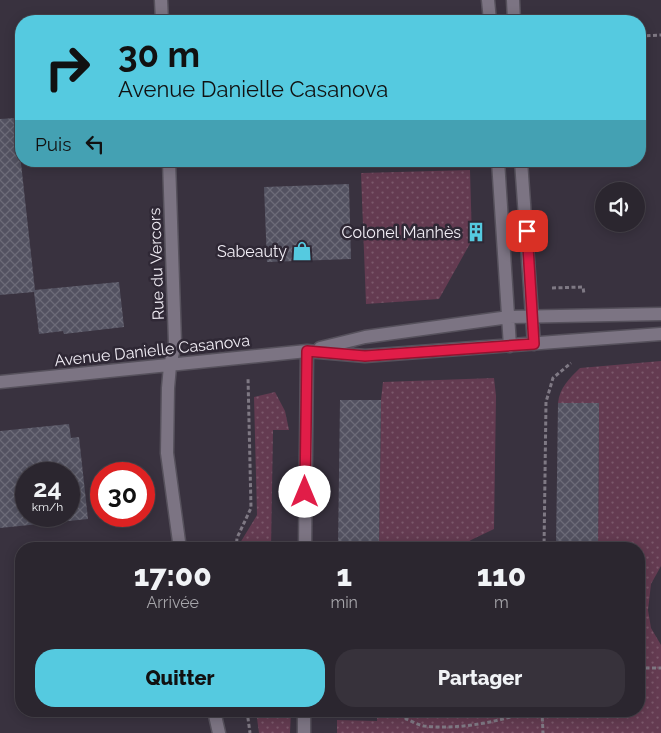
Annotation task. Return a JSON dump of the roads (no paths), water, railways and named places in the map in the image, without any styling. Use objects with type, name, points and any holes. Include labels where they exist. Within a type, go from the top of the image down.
[{"type":"street","points":[[161,0],[162,15]]},
{"type":"street","points":[[488,0],[489,15]]},
{"type":"street","points":[[513,0],[514,15]]},
{"type":"street","name":"Rue du Vercors","points":[[169,167],[175,343],[168,388],[167,453],[179,542]]},
{"type":"street","points":[[498,167],[510,346]]},
{"type":"street","points":[[522,167],[534,344],[661,334]]},
{"type":"street","points":[[533,317],[661,314]]},
{"type":"street","name":"Avenue Danielle Casanova","points":[[0,382],[307,351],[365,337],[508,317],[533,317]]},
{"type":"street","name":"Avenue Danielle Casanova","points":[[307,351],[365,356],[534,344]]},
{"type":"street","points":[[305,542],[307,351]]},
{"type":"street","points":[[215,717],[219,733]]},
{"type":"street","points":[[304,717],[304,733]]},
{"type":"place","name":"Colonel Manhès","points":[[476,232]]},
{"type":"place","name":"Sabeauty","points":[[302,251]]}]
